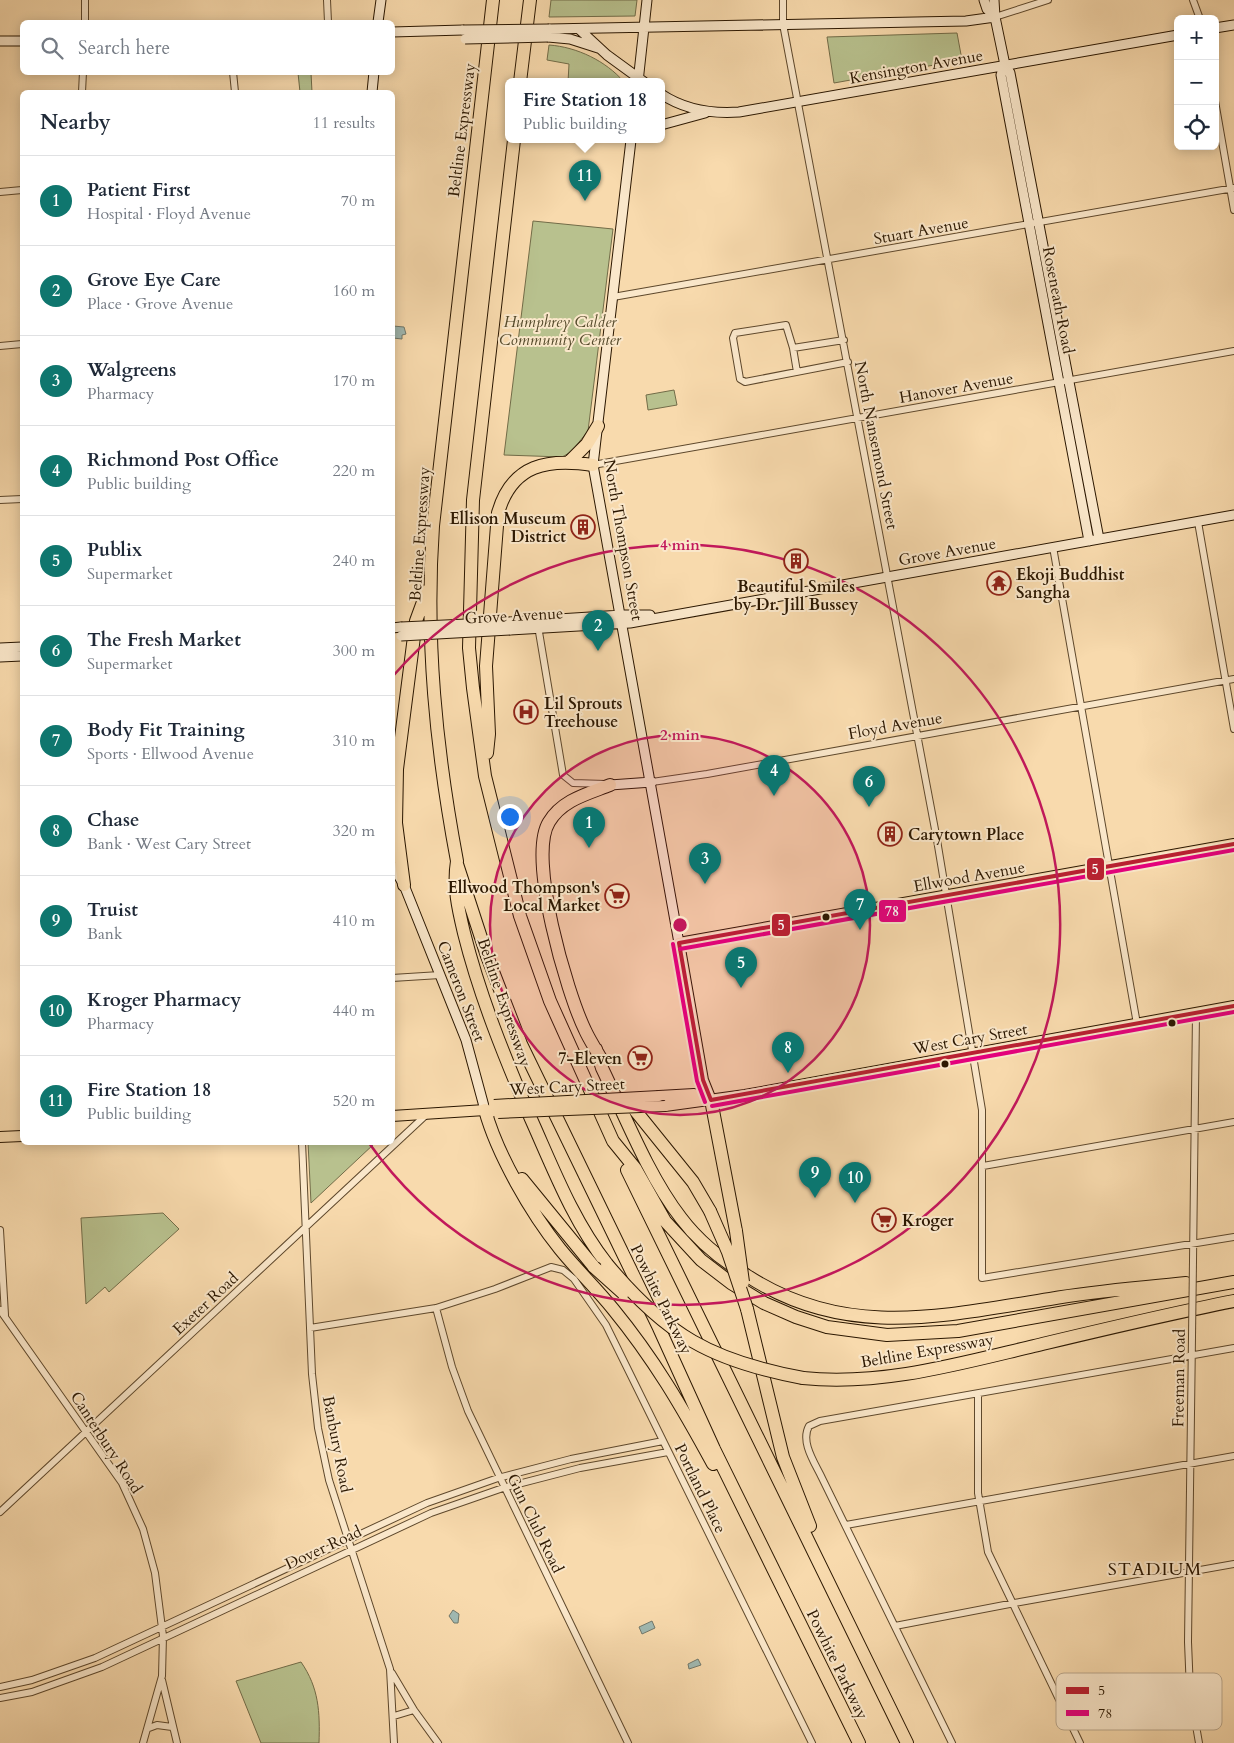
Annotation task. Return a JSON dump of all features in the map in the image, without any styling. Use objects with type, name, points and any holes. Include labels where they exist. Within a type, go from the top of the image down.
[{"type":"highway","name":"Beltline Expressway","points":[[493,0],[444,428],[429,587],[437,740],[457,861],[454,880],[459,909],[477,982],[489,1017],[560,1185],[598,1253],[600,1265],[620,1292],[695,1344],[720,1356],[773,1372],[802,1378],[829,1380],[862,1379],[936,1369],[1144,1318],[1234,1303]]},
{"type":"highway","points":[[520,78],[530,0]]},
{"type":"highway","name":"Beltline Expressway","points":[[514,143],[473,500],[470,648],[473,688],[485,776],[509,878],[532,952],[550,1001],[613,1140],[634,1168],[665,1220],[676,1235],[701,1260],[731,1283],[764,1303],[796,1317],[828,1327],[887,1335],[958,1331],[1234,1281]]},
{"type":"highway","points":[[570,461],[587,444],[598,426]]},
{"type":"highway","points":[[485,776],[489,734],[486,666],[498,513],[506,490],[524,474],[548,463],[570,461],[593,465]]},
{"type":"highway","points":[[404,885],[396,803],[397,769],[416,621],[429,587]]},
{"type":"highway","points":[[610,785],[582,795],[562,807],[548,823],[542,847],[551,918],[557,945],[585,1030],[642,1120],[693,1182],[710,1211],[728,1252],[747,1309]]},
{"type":"highway","name":"Powhite Parkway","points":[[457,861],[487,956],[521,1044],[858,1743]]},
{"type":"highway","points":[[596,1049],[602,1068],[656,1177],[681,1218],[706,1245],[736,1269],[772,1290],[805,1304],[855,1316],[914,1319],[966,1313],[1082,1294],[1218,1280],[1234,1281]]},
{"type":"highway","points":[[711,1100],[736,1231],[747,1309],[782,1458],[815,1538],[818,1559]]},
{"type":"highway","points":[[492,1109],[491,1130],[542,1226],[613,1308],[672,1389],[742,1516],[764,1550]]},
{"type":"highway","name":"Powhite Parkway","points":[[613,1140],[724,1372],[818,1559],[906,1743]]},
{"type":"highway","points":[[506,1160],[600,1265]]},
{"type":"main road","points":[[378,20],[381,0]]},
{"type":"main road","points":[[640,78],[647,0]]},
{"type":"main road","name":"Roseneath Road","points":[[984,0],[987,9],[995,17]]},
{"type":"main road","name":"Roseneath Road","points":[[994,0],[995,17],[1005,65],[1010,73],[1099,539]]},
{"type":"main road","points":[[395,32],[446,30],[464,34],[548,33],[580,30],[783,24],[966,21],[995,17]]},
{"type":"main road","points":[[1219,27],[1234,25]]},
{"type":"main road","points":[[580,30],[636,78]]},
{"type":"main road","points":[[548,33],[600,49]]},
{"type":"main road","name":"Kensington Avenue","points":[[665,96],[683,106],[708,112],[739,112],[1174,36]]},
{"type":"main road","points":[[0,41],[20,41]]},
{"type":"main road","name":"Roseneath Road","points":[[1005,65],[1001,75],[1089,541]]},
{"type":"main road","points":[[372,90],[374,75]]},
{"type":"main road","points":[[665,124],[708,112]]},
{"type":"main road","name":"North Thompson Street","points":[[631,143],[593,465],[652,782],[679,943]]},
{"type":"main road","name":"Grove Avenue","points":[[397,632],[666,616],[1234,515]]},
{"type":"main road","points":[[0,648],[20,647]]},
{"type":"main road","points":[[0,657],[20,656]]},
{"type":"main road","name":"Floyd Avenue","points":[[610,785],[652,782]]},
{"type":"main road","name":"Ellwood Avenue","points":[[679,943],[1234,844]]},
{"type":"main road","points":[[395,870],[404,885]]},
{"type":"main road","name":"Cameron Street","points":[[404,885],[492,1109]]},
{"type":"main road","points":[[679,943],[703,1080],[711,1100]]},
{"type":"main road","name":"West Cary Street","points":[[395,1116],[492,1109],[711,1100],[1234,1006]]},
{"type":"main road","points":[[0,1137],[20,1136]]},
{"type":"street","points":[[85,20],[86,0]]},
{"type":"street","points":[[327,0],[328,20]]},
{"type":"street","name":"North Nansemond Street","points":[[783,0],[783,24],[918,736],[973,1052],[982,1110],[982,1278],[1193,1244]]},
{"type":"street","points":[[995,17],[1048,0]]},
{"type":"street","points":[[1194,0],[1199,15]]},
{"type":"street","points":[[82,90],[83,75]]},
{"type":"street","points":[[233,75],[235,90]]},
{"type":"street","points":[[1216,105],[1232,189],[1234,210]]},
{"type":"street","name":"Stuart Avenue","points":[[612,298],[1232,189]]},
{"type":"street","points":[[0,192],[20,190]]},
{"type":"street","points":[[797,372],[793,348],[786,325],[733,335],[742,382],[797,372],[848,362]]},
{"type":"street","points":[[793,348],[844,340]]},
{"type":"street","points":[[0,346],[20,344]]},
{"type":"street","name":"Hanover Avenue","points":[[593,465],[1234,351]]},
{"type":"street","points":[[0,500],[20,499]]},
{"type":"street","points":[[1198,522],[1234,729]]},
{"type":"street","points":[[1054,547],[1137,1024]]},
{"type":"street","name":"Floyd Avenue","points":[[537,624],[563,775],[573,783],[599,782],[610,785]]},
{"type":"street","name":"Floyd Avenue","points":[[652,782],[707,774],[1234,680]]},
{"type":"street","points":[[395,978],[440,975]]},
{"type":"street","name":"Freeman Road","points":[[1190,1673],[1190,1464],[1196,1013]]},
{"type":"street","name":"Exeter Road","points":[[395,1145],[428,1114]]},
{"type":"street","points":[[983,1166],[1234,1122]]},
{"type":"street","name":"Banbury Road","points":[[302,1145],[312,1374],[318,1428],[329,1480],[350,1550],[390,1669],[394,1743]]},
{"type":"street","name":"Exeter Road","points":[[0,1512],[395,1145]]},
{"type":"street","name":"Canterbury Road","points":[[0,1230],[3,1313],[122,1483],[143,1530],[155,1573],[163,1626],[162,1676],[149,1728],[143,1743]]},
{"type":"street","points":[[1193,1244],[1234,1236]]},
{"type":"street","name":"Portland Place","points":[[436,1308],[495,1289],[545,1268],[563,1270],[579,1286],[606,1325],[812,1743]]},
{"type":"street","points":[[310,1328],[436,1308]]},
{"type":"street","name":"Gun Club Road","points":[[436,1308],[452,1367],[468,1411],[498,1478],[628,1743]]},
{"type":"street","points":[[952,1743],[808,1447],[807,1429],[812,1424],[820,1421],[1234,1348]]},
{"type":"street","points":[[978,1394],[978,1500],[988,1552],[1056,1694]]},
{"type":"street","name":"Dover Road","points":[[0,1687],[32,1680],[95,1658],[427,1503],[498,1478],[571,1459],[663,1440]]},
{"type":"street","name":"Dover Road","points":[[0,1698],[68,1680],[102,1667],[163,1636],[431,1513],[503,1488],[580,1468],[668,1452]]},
{"type":"street","points":[[846,1525],[978,1500],[1234,1456]]},
{"type":"street","points":[[895,1626],[1011,1603],[1234,1564]]},
{"type":"street","points":[[390,1669],[414,1710],[438,1743]]},
{"type":"street","points":[[162,1676],[177,1743]]},
{"type":"street","points":[[394,1716],[414,1710]]},
{"type":"street","points":[[149,1728],[158,1725],[172,1727]]},
{"type":"street","points":[[1074,1730],[1080,1743]]},
{"type":"green space","points":[[551,0],[637,0],[635,16],[549,17]]},
{"type":"green space","points":[[957,33],[962,60],[834,83],[827,37]]},
{"type":"green space","points":[[549,45],[560,46],[590,56],[620,78],[568,78],[569,64],[547,60]]},
{"type":"green space","points":[[298,75],[311,75],[312,90],[300,90]]},
{"type":"green space","name":"Humphrey Calder Community Center","points":[[533,221],[613,229],[588,431],[571,452],[562,457],[504,455]]},
{"type":"green space","points":[[674,390],[677,405],[648,410],[646,395]]},
{"type":"green space","points":[[308,1145],[373,1145],[311,1203]]},
{"type":"green space","points":[[163,1213],[179,1229],[109,1292],[105,1287],[86,1304],[81,1218]]},
{"type":"green space","points":[[301,1662],[312,1681],[315,1691],[319,1721],[319,1743],[261,1743],[236,1681]]},
{"type":"water","points":[[395,326],[404,327],[406,334],[402,335],[402,339],[395,338]]},
{"type":"water","points":[[453,1610],[459,1614],[458,1623],[454,1623],[449,1616]]},
{"type":"water","points":[[652,1621],[655,1628],[642,1634],[639,1627]]},
{"type":"water","points":[[698,1659],[701,1665],[689,1669],[688,1664]]},
{"type":"transit line","name":"5","points":[[679,943],[1234,844]]},
{"type":"transit line","name":"78","points":[[680,949],[1234,850]]},
{"type":"transit line","name":"5","points":[[679,943],[703,1080],[711,1100]]},
{"type":"transit line","name":"78","points":[[673,944],[697,1081],[705,1102]]},
{"type":"transit line","name":"5","points":[[711,1100],[1234,1006]]},
{"type":"transit line","name":"78","points":[[712,1106],[1234,1012]]},
{"type":"place","name":"Fire Station 18","points":[[585,201]]},
{"type":"place","name":"Ellison Museum District","points":[[583,527]]},
{"type":"place","name":"Beautiful Smiles by Dr. Jill Bussey","points":[[796,561]]},
{"type":"place","name":"Ekoji Buddhist Sangha","points":[[999,583]]},
{"type":"place","name":"Grove Eye Care","points":[[598,651]]},
{"type":"place","name":"Lil Sprouts Treehouse","points":[[526,712]]},
{"type":"place","name":"Richmond Post Office","points":[[774,796]]},
{"type":"place","name":"The Fresh Market","points":[[869,807]]},
{"type":"place","name":"Carytown Place","points":[[890,834]]},
{"type":"place","name":"Patient First","points":[[589,848]]},
{"type":"place","name":"Walgreens","points":[[705,884]]},
{"type":"place","name":"Ellwood Thompson's Local Market","points":[[617,896]]},
{"type":"place","name":"Body Fit Training","points":[[860,930]]},
{"type":"place","name":"Publix","points":[[741,988]]},
{"type":"place","name":"7-Eleven","points":[[640,1058]]},
{"type":"place","name":"Chase","points":[[788,1073]]},
{"type":"place","name":"Truist","points":[[815,1198]]},
{"type":"place","name":"Kroger Pharmacy","points":[[855,1203]]},
{"type":"place","name":"Kroger","points":[[884,1220]]},
{"type":"district","name":"STADIUM","points":[[1155,1569]]}]
